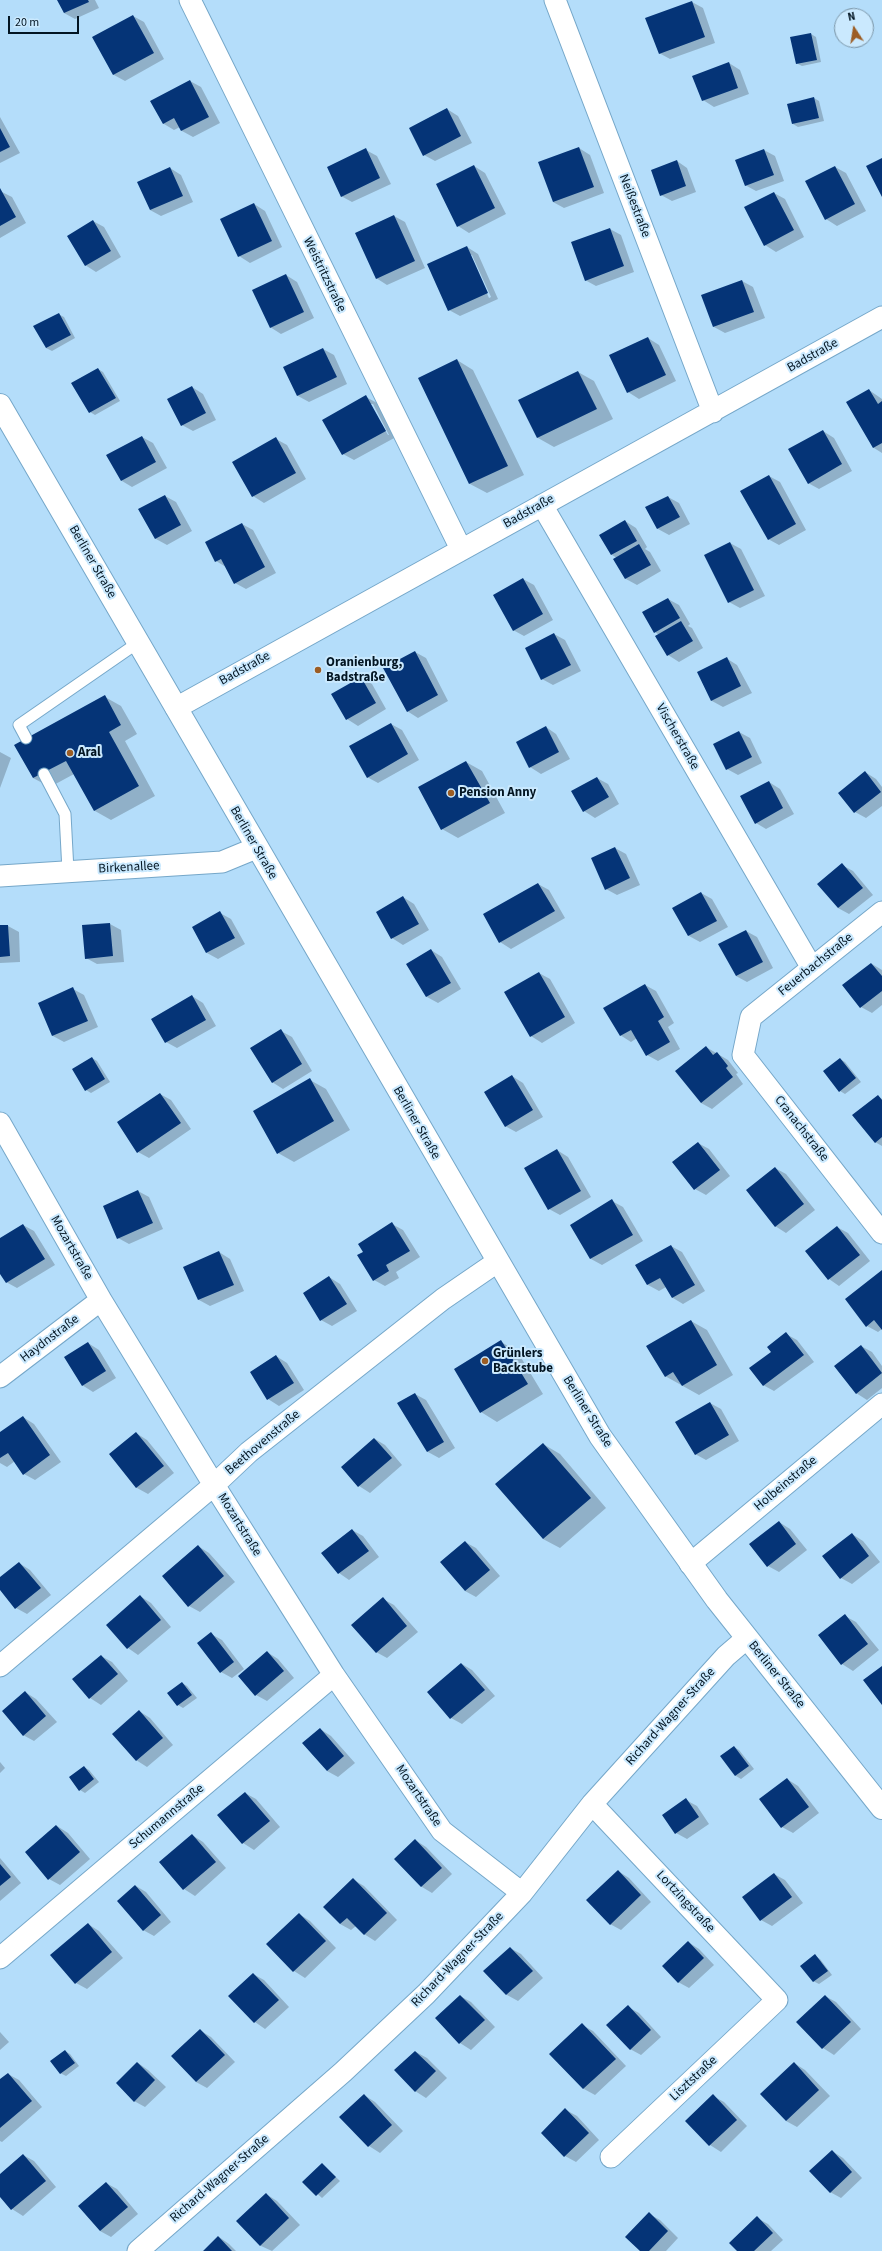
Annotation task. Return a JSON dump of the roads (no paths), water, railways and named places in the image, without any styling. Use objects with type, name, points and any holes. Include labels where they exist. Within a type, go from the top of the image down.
[{"type":"main road","name":"Berliner Straße","points":[[0,405],[139,642],[256,848],[600,1436],[690,1564],[882,1808]]},
{"type":"street","name":"Weistritzstraße","points":[[190,0],[460,549]]},
{"type":"street","name":"Neißestraße","points":[[555,0],[713,412]]},
{"type":"street","name":"Badstraße","points":[[176,708],[460,549],[713,412],[882,317]]},
{"type":"street","name":"Vischerstraße","points":[[542,505],[812,968]]},
{"type":"street","name":"Birkenallee","points":[[0,876],[222,862],[232,860],[256,848]]},
{"type":"street","name":"Feuerbachstraße","points":[[750,1017],[882,912]]},
{"type":"street","name":"Cranachstraße","points":[[750,1017],[743,1055],[882,1233]]},
{"type":"street","name":"Mozartstraße","points":[[0,1123],[101,1300],[214,1485],[334,1675],[442,1831],[522,1893]]},
{"type":"street","name":"Beethovenstraße","points":[[0,1666],[214,1485],[249,1452],[443,1299],[497,1262]]},
{"type":"street","name":"Haydnstraße","points":[[0,1377],[101,1300]]},
{"type":"street","name":"Holbeinstraße","points":[[690,1564],[882,1404]]},
{"type":"street","name":"Richard-Wagner-Straße","points":[[138,2251],[343,2072],[426,1994],[522,1893],[592,1804],[726,1656],[747,1638]]},
{"type":"street","name":"Schumannstraße","points":[[0,1958],[334,1675]]},
{"type":"street","name":"Lortzingstraße","points":[[592,1804],[777,2000]]},
{"type":"street","name":"Lisztstraße","points":[[611,2157],[777,2000]]},
{"type":"lane","points":[[26,738],[19,724],[139,642]]},
{"type":"lane","points":[[44,774],[65,814],[68,871]]},
{"type":"place","name":"Oranienburg, Badstraße","points":[[318,670]]},
{"type":"place","name":"Aral","points":[[70,753]]},
{"type":"place","name":"Pension Anny","points":[[451,793]]},
{"type":"place","name":"Grünlers Backstube","points":[[485,1361]]}]
